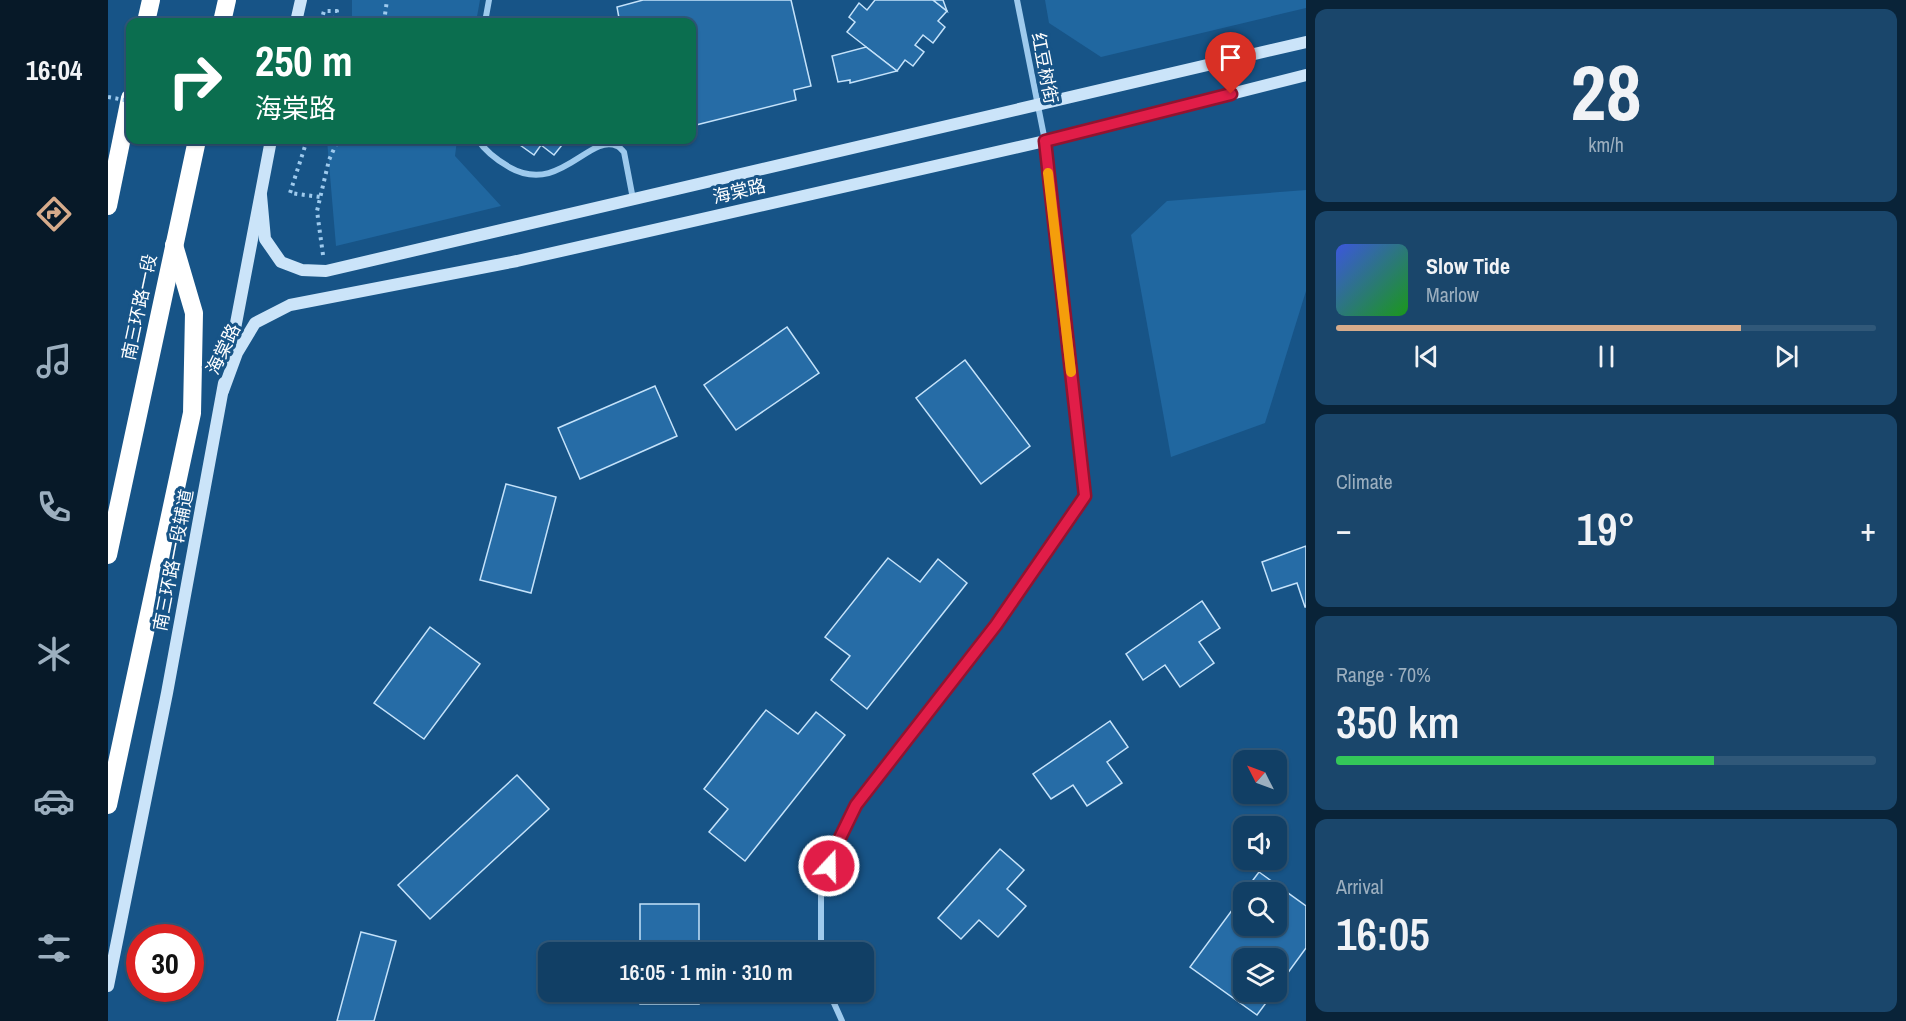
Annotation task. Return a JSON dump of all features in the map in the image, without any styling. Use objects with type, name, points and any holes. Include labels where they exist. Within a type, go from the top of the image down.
[{"type":"highway","points":[[147,18],[151,0]]},
{"type":"highway","points":[[223,18],[227,0]]},
{"type":"highway","points":[[108,206],[126,119]]},
{"type":"highway","name":"南三环路一段","points":[[108,555],[196,144]]},
{"type":"highway","points":[[108,805],[192,413],[194,313],[174,245]]},
{"type":"main road","points":[[297,18],[301,0]]},
{"type":"main road","name":"海棠路","points":[[261,195],[265,239],[281,262],[302,270],[326,271],[1306,42]]},
{"type":"main road","name":"海棠路","points":[[223,391],[237,353],[255,323],[290,305],[517,261],[1045,141],[1306,75]]},
{"type":"main road","name":"南三环路一段辅道","points":[[108,986],[167,693],[270,144]]},
{"type":"street","points":[[486,18],[489,0]]},
{"type":"street","name":"红豆树街","points":[[821,942],[821,887],[837,844],[856,805],[996,625],[1085,496],[1045,141],[1017,0]]},
{"type":"street","points":[[482,144],[496,159],[516,171],[534,175],[552,174],[591,150],[605,144],[616,145],[624,152],[633,199]]},
{"type":"street","points":[[833,1002],[842,1021]]},
{"type":"path","points":[[385,18],[387,0]]},
{"type":"path","points":[[322,18],[324,11],[337,11],[335,18]]},
{"type":"path","points":[[108,97],[126,99]]},
{"type":"path","points":[[306,144],[290,192],[320,197]]},
{"type":"path","points":[[326,271],[317,211],[329,160],[336,144]]},
{"type":"shaded area","points":[[352,0],[480,0],[477,18],[352,18]]},
{"type":"shaded area","points":[[1045,0],[1306,0],[1306,8],[1101,57],[1049,23]]},
{"type":"shaded area","points":[[327,144],[456,144],[455,156],[501,206],[336,246]]},
{"type":"shaded area","points":[[1306,190],[1306,291],[1265,423],[1171,457],[1131,235],[1167,201]]},
{"type":"building","points":[[643,0],[791,0],[811,86],[794,90],[796,100],[696,125],[696,18],[619,18],[617,7]]},
{"type":"building","points":[[875,0],[933,0],[947,11],[938,21],[945,27],[933,43],[923,35],[915,45],[924,52],[913,66],[905,60],[897,71],[847,32],[855,22],[849,17],[859,3],[867,10]]},
{"type":"building","points":[[933,0],[943,0],[947,11]]},
{"type":"building","points":[[866,47],[897,71],[850,83],[850,80],[838,82],[832,56]]},
{"type":"building","points":[[519,144],[563,144],[554,155],[541,145],[534,155]]},
{"type":"building","points":[[787,327],[819,373],[736,430],[704,385]]},
{"type":"building","points":[[965,360],[1030,446],[981,484],[916,398]]},
{"type":"building","points":[[655,386],[677,436],[580,479],[558,428]]},
{"type":"building","points":[[506,484],[556,497],[531,593],[480,580]]},
{"type":"building","points":[[1306,546],[1305,607],[1297,583],[1272,591],[1262,562]]},
{"type":"building","points":[[888,558],[920,582],[938,559],[967,583],[867,709],[831,680],[850,656],[825,637]]},
{"type":"building","points":[[1202,601],[1220,628],[1199,642],[1214,663],[1180,687],[1165,665],[1143,680],[1126,654]]},
{"type":"building","points":[[430,627],[480,664],[424,739],[374,703]]},
{"type":"building","points":[[766,710],[798,734],[816,712],[845,735],[745,861],[709,832],[728,809],[704,789]]},
{"type":"building","points":[[1110,721],[1128,747],[1107,762],[1122,783],[1087,806],[1073,785],[1051,799],[1033,774]]},
{"type":"building","points":[[517,775],[549,809],[430,919],[398,885]]},
{"type":"building","points":[[1000,849],[1024,870],[1007,889],[1026,906],[998,937],[979,920],[961,939],[938,918]]},
{"type":"building","points":[[1259,872],[1273,882],[1252,882]]},
{"type":"building","points":[[1287,892],[1306,906],[1306,948],[1287,974],[1287,948],[1233,948],[1233,998],[1190,967],[1233,909],[1233,936],[1287,936]]},
{"type":"building","points":[[640,904],[699,904],[699,942],[640,942]]},
{"type":"building","points":[[361,932],[396,941],[374,1021],[337,1021]]},
{"type":"building","points":[[640,1002],[699,1002],[699,1004],[640,1004]]},
{"type":"building","points":[[1239,1002],[1267,1002],[1257,1015]]},
{"type":"slow traffic","points":[[1048,173],[1071,372]]},
{"type":"route","points":[[829,866],[856,805],[996,625],[1085,496],[1045,141],[1231,94]]}]
